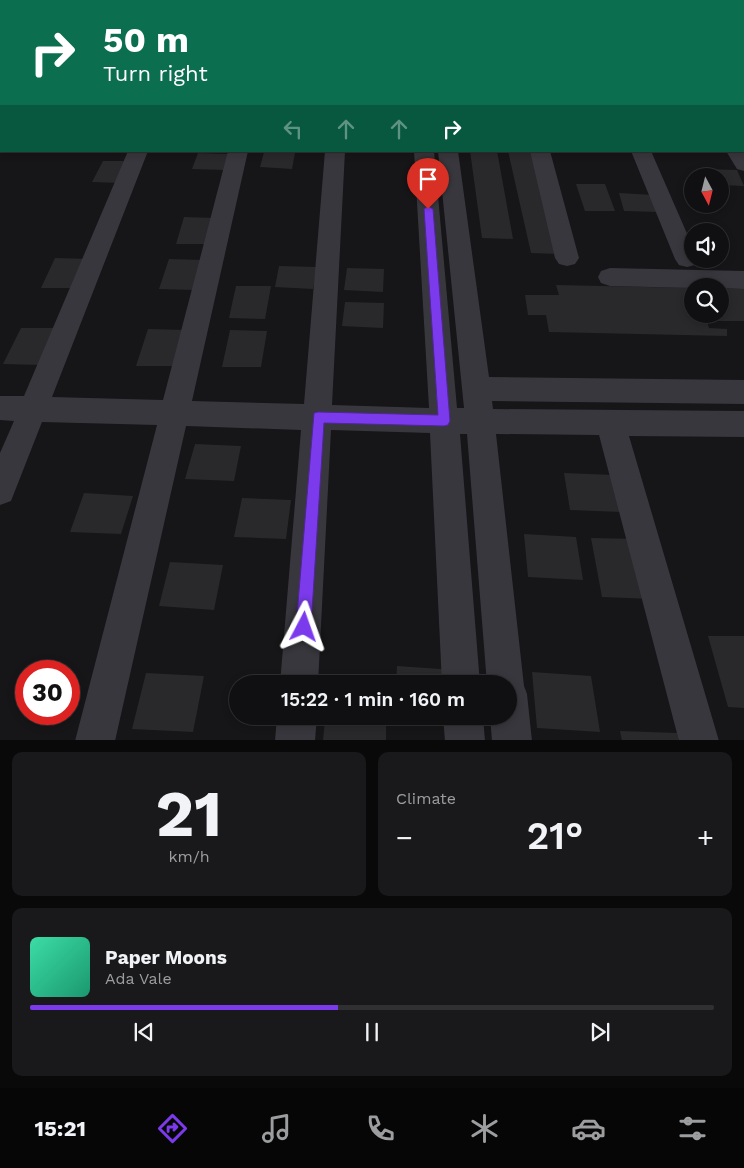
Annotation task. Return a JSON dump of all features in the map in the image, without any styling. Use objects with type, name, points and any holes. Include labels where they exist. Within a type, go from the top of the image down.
[{"type":"street","points":[[0,490],[138,152]]},
{"type":"street","points":[[95,740],[238,152]]},
{"type":"street","points":[[301,675],[335,152]]},
{"type":"street","points":[[424,152],[460,675]]},
{"type":"street","points":[[448,152],[480,420],[505,675]]},
{"type":"street","points":[[540,152],[566,258]]},
{"type":"street","points":[[642,152],[684,252]]},
{"type":"street","points":[[737,152],[744,165]]},
{"type":"street","points":[[610,277],[744,280]]},
{"type":"street","points":[[476,389],[744,392]]},
{"type":"street","points":[[0,408],[444,421],[744,424]]},
{"type":"street","points":[[610,422],[699,740]]},
{"type":"street","points":[[296,740],[297,725]]},
{"type":"street","points":[[464,725],[465,740]]},
{"type":"street","points":[[511,725],[512,740]]},
{"type":"building","points":[[264,152],[295,153],[292,169],[260,167]]},
{"type":"building","points":[[470,152],[497,152],[513,239],[482,238]]},
{"type":"building","points":[[508,152],[533,152],[560,254],[531,253]]},
{"type":"building","points":[[198,153],[229,154],[224,170],[192,169]]},
{"type":"building","points":[[103,161],[131,161],[121,183],[92,182]]},
{"type":"building","points":[[729,170],[737,170],[744,186],[729,185]]},
{"type":"building","points":[[576,184],[605,184],[615,211],[585,211]]},
{"type":"building","points":[[619,193],[653,195],[659,212],[624,211]]},
{"type":"building","points":[[184,217],[216,218],[208,244],[176,244]]},
{"type":"building","points":[[55,258],[89,259],[75,288],[41,288]]},
{"type":"building","points":[[169,259],[203,260],[194,290],[159,289]]},
{"type":"building","points":[[279,266],[317,267],[313,289],[275,287]]},
{"type":"building","points":[[347,268],[384,269],[383,292],[344,290]]},
{"type":"building","points":[[556,285],[684,288],[684,323],[708,323],[709,328],[727,329],[727,336],[549,332],[546,315],[528,315],[525,295],[559,295]]},
{"type":"building","points":[[236,286],[271,286],[265,319],[229,318]]},
{"type":"building","points":[[729,288],[744,289],[744,321],[729,321]]},
{"type":"building","points":[[345,302],[384,303],[383,328],[342,326]]},
{"type":"building","points":[[21,328],[57,328],[41,365],[3,364]]},
{"type":"building","points":[[148,329],[185,330],[175,366],[136,366]]},
{"type":"building","points":[[230,330],[267,331],[261,367],[222,367]]},
{"type":"building","points":[[195,444],[241,446],[234,481],[185,479]]},
{"type":"building","points":[[564,473],[613,475],[621,512],[570,510]]},
{"type":"building","points":[[84,493],[133,496],[121,534],[70,532]]},
{"type":"building","points":[[242,498],[291,500],[286,539],[234,537]]},
{"type":"building","points":[[524,534],[576,537],[583,580],[528,577]]},
{"type":"building","points":[[591,538],[638,539],[652,599],[602,597]]},
{"type":"building","points":[[170,562],[223,565],[214,610],[159,606]]},
{"type":"building","points":[[708,636],[744,636],[744,708],[728,707]]},
{"type":"building","points":[[397,666],[455,670],[455,675],[396,675]]},
{"type":"building","points":[[532,672],[591,676],[600,732],[537,728]]},
{"type":"building","points":[[146,673],[204,676],[193,732],[132,729]]},
{"type":"building","points":[[324,725],[386,725],[386,740],[323,740]]},
{"type":"building","points":[[620,731],[677,733],[679,740],[622,740]]},
{"type":"route","points":[[304,627],[318,417],[444,421],[428,209]]}]
